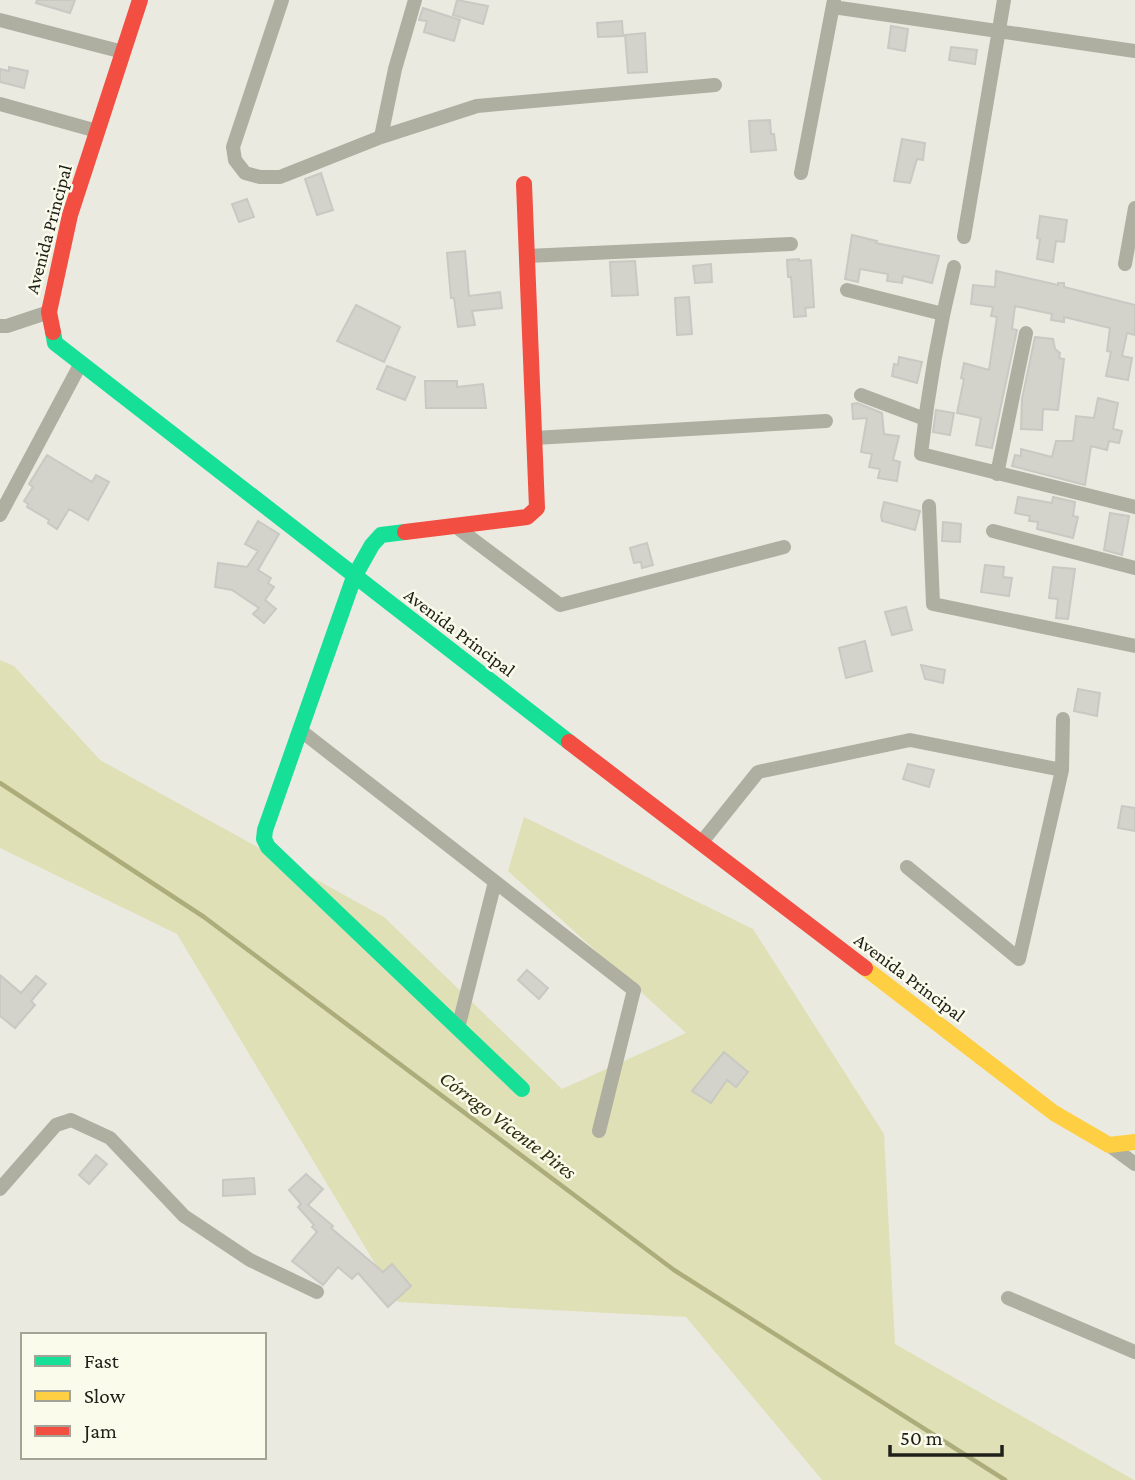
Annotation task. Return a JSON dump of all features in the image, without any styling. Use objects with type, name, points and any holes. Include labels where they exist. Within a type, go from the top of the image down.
[{"type":"street","name":"Avenida Principal","points":[[141,0],[70,215],[48,312],[55,343],[354,577],[1054,1114],[1109,1145]]},
{"type":"street","points":[[282,0],[233,147],[235,160],[245,173],[260,177],[280,177],[381,136],[477,106],[715,85]]},
{"type":"street","points":[[381,136],[395,69],[415,0]]},
{"type":"street","points":[[964,237],[1004,0]]},
{"type":"street","points":[[801,173],[834,3],[1135,51]]},
{"type":"street","points":[[0,20],[122,52]]},
{"type":"street","points":[[0,103],[97,131]]},
{"type":"street","points":[[522,1089],[268,847],[264,839],[354,577],[372,545],[381,536],[527,517],[537,508],[524,184]]},
{"type":"street","points":[[1125,264],[1135,208]]},
{"type":"street","points":[[527,257],[791,244]]},
{"type":"street","points":[[954,267],[943,314],[921,454],[1135,507]]},
{"type":"street","points":[[847,290],[943,314]]},
{"type":"street","points":[[0,326],[48,312]]},
{"type":"street","points":[[998,474],[1026,333]]},
{"type":"street","points":[[0,514],[80,365]]},
{"type":"street","points":[[861,395],[925,419]]},
{"type":"street","points":[[535,438],[827,421]]},
{"type":"street","points":[[929,506],[933,604],[1135,646]]},
{"type":"street","points":[[455,526],[561,604],[784,547]]},
{"type":"street","points":[[993,531],[1135,568]]},
{"type":"street","points":[[907,867],[1019,959],[1062,770],[1063,719]]},
{"type":"street","points":[[300,730],[634,990],[599,1131]]},
{"type":"street","points":[[701,843],[758,772],[911,740],[1062,770]]},
{"type":"street","points":[[458,1028],[495,882]]},
{"type":"street","points":[[0,1189],[56,1125],[71,1120],[110,1138],[184,1216],[250,1261],[317,1292]]},
{"type":"street","points":[[1109,1145],[1135,1142]]},
{"type":"street","points":[[1109,1145],[1135,1164]]},
{"type":"street","points":[[1008,1298],[1135,1352]]},
{"type":"green space","points":[[0,660],[14,666],[100,760],[384,917],[562,1089],[686,1033],[508,871],[524,817],[753,929],[884,1134],[895,1344],[1134,1480],[822,1480],[686,1317],[398,1302],[177,934],[0,848]]},
{"type":"building","points":[[37,0],[75,0],[70,13],[36,3]]},
{"type":"building","points":[[457,0],[488,6],[483,24],[453,15]]},
{"type":"building","points":[[423,8],[460,20],[454,41],[424,32],[427,21],[419,20]]},
{"type":"building","points":[[622,21],[623,36],[598,37],[597,23]]},
{"type":"building","points":[[891,26],[908,29],[905,51],[888,48]]},
{"type":"building","points":[[645,33],[647,72],[628,73],[625,35]]},
{"type":"building","points":[[951,47],[977,50],[975,64],[949,60]]},
{"type":"building","points":[[9,67],[28,71],[24,88],[0,82],[0,69],[9,71]]},
{"type":"building","points":[[770,120],[776,150],[751,152],[749,121]]},
{"type":"building","points":[[902,139],[925,143],[923,160],[917,159],[910,183],[894,181]]},
{"type":"building","points":[[321,173],[333,210],[317,215],[305,179]]},
{"type":"building","points":[[247,199],[254,217],[239,222],[232,204]]},
{"type":"building","points":[[1040,216],[1067,220],[1064,242],[1056,241],[1053,262],[1037,259]]},
{"type":"building","points":[[852,235],[877,241],[876,243],[939,256],[932,283],[903,276],[902,283],[887,281],[888,274],[860,269],[858,282],[845,279]]},
{"type":"building","points":[[465,251],[469,296],[500,292],[502,308],[472,311],[475,325],[458,327],[454,298],[451,298],[447,253]]},
{"type":"building","points":[[787,260],[811,260],[814,307],[805,308],[806,316],[794,317]]},
{"type":"building","points":[[635,261],[638,295],[612,296],[610,262]]},
{"type":"building","points":[[711,264],[712,282],[695,283],[693,266]]},
{"type":"building","points":[[996,271],[1058,285],[1064,283],[1064,287],[1135,305],[1135,335],[1127,333],[1122,356],[1132,358],[1128,380],[1106,376],[1111,352],[1107,351],[1110,328],[1064,317],[1064,322],[1051,320],[1052,314],[1015,306],[1012,329],[1017,330],[992,448],[976,445],[981,418],[957,413],[964,379],[961,378],[964,363],[989,370],[997,317],[991,316],[993,307],[971,304],[973,285],[995,287]]},
{"type":"building","points":[[689,297],[692,334],[677,335],[675,298]]},
{"type":"building","points":[[356,305],[400,327],[384,362],[337,341]]},
{"type":"building","points":[[1035,337],[1053,339],[1055,349],[1060,353],[1059,358],[1064,359],[1058,410],[1043,409],[1042,430],[1021,429],[1022,399]]},
{"type":"building","points":[[899,357],[922,362],[917,383],[892,376],[894,364],[898,365]]},
{"type":"building","points":[[387,366],[415,377],[405,400],[377,389]]},
{"type":"building","points":[[425,381],[457,381],[457,387],[483,384],[486,408],[426,408]]},
{"type":"building","points":[[1098,398],[1118,403],[1113,429],[1122,431],[1119,443],[1109,441],[1107,450],[1091,446],[1085,485],[1012,466],[1015,455],[1021,456],[1021,449],[1052,457],[1056,441],[1073,441],[1076,416],[1094,418]]},
{"type":"building","points":[[857,403],[882,413],[884,434],[899,436],[893,460],[900,462],[897,481],[878,478],[880,469],[869,467],[872,454],[861,452],[867,418],[853,419],[852,404]]},
{"type":"building","points":[[936,410],[954,413],[950,435],[933,432]]},
{"type":"building","points":[[47,455],[92,482],[96,475],[109,482],[88,520],[69,509],[57,529],[48,523],[49,520],[27,507],[28,504],[24,501],[33,487],[29,484]]},
{"type":"building","points":[[1018,497],[1052,503],[1053,497],[1075,502],[1073,516],[1078,517],[1073,538],[1037,529],[1038,522],[1029,521],[1030,516],[1015,513]]},
{"type":"building","points":[[884,502],[920,511],[915,530],[882,521]]},
{"type":"building","points":[[1110,513],[1129,516],[1122,555],[1104,550]]},
{"type":"building","points":[[258,521],[279,534],[258,570],[271,578],[268,583],[274,587],[265,600],[276,609],[264,623],[253,614],[259,608],[232,590],[215,587],[218,563],[247,567],[258,551],[245,544]]},
{"type":"building","points":[[943,522],[961,524],[960,542],[942,541]]},
{"type":"building","points":[[647,543],[653,565],[642,568],[641,562],[634,563],[630,548]]},
{"type":"building","points":[[985,565],[1004,567],[1003,577],[1012,578],[1009,596],[981,592]]},
{"type":"building","points":[[1053,567],[1075,569],[1068,619],[1056,618],[1058,599],[1049,598]]},
{"type":"building","points":[[906,607],[912,630],[892,635],[885,612]]},
{"type":"building","points":[[865,641],[872,671],[846,678],[839,648]]},
{"type":"building","points":[[921,665],[945,670],[943,683],[925,679]]},
{"type":"building","points":[[1078,689],[1100,693],[1097,716],[1074,711]]},
{"type":"building","points":[[908,764],[934,770],[929,787],[903,779]]},
{"type":"building","points":[[1122,806],[1135,808],[1135,831],[1118,828]]},
{"type":"building","points":[[527,970],[548,988],[539,999],[518,980]]},
{"type":"building","points":[[0,975],[21,993],[36,976],[46,984],[31,1001],[35,1005],[15,1028],[0,1016]]},
{"type":"building","points":[[724,1052],[748,1072],[736,1087],[727,1080],[711,1103],[692,1091]]},
{"type":"building","points":[[96,1155],[107,1164],[89,1184],[79,1175]]},
{"type":"building","points":[[306,1174],[323,1189],[308,1205],[383,1272],[392,1264],[411,1286],[388,1307],[358,1273],[352,1279],[338,1267],[323,1285],[292,1261],[317,1232],[298,1207],[301,1204],[289,1190]]},
{"type":"building","points":[[254,1178],[255,1194],[223,1196],[223,1180]]},
{"type":"waterway","name":"Córrego Vicente Pires","points":[[0,783],[204,917],[674,1270],[1005,1480]]},
{"type":"traffic: fast","points":[[53,332],[55,343],[569,742]]},
{"type":"traffic: fast","points":[[405,532],[381,535],[372,545],[354,577],[264,839],[268,847],[522,1089]]},
{"type":"traffic: slow","points":[[865,968],[1054,1113],[1109,1145],[1135,1142]]},
{"type":"traffic: jam","points":[[53,332],[49,312],[70,215],[140,0]]},
{"type":"traffic: jam","points":[[405,532],[527,517],[537,508],[524,184]]},
{"type":"traffic: jam","points":[[569,742],[865,968]]}]
